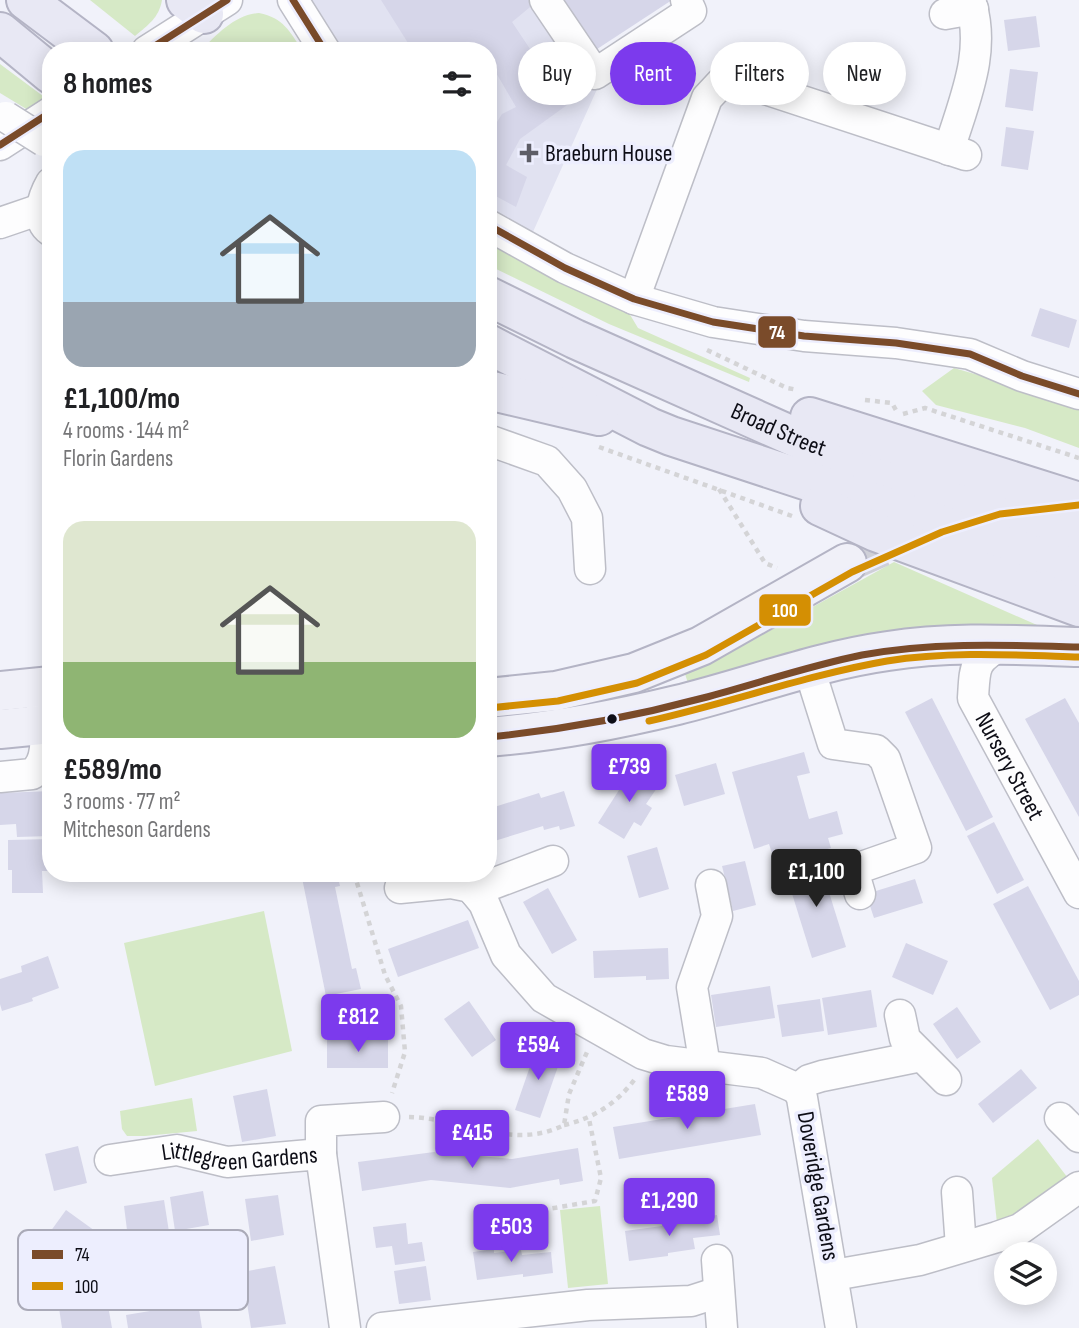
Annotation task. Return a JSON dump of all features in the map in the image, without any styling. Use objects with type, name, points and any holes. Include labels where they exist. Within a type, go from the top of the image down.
[{"type":"highway","points":[[26,0],[82,42]]},
{"type":"highway","points":[[7,39],[42,67]]},
{"type":"highway","name":"Broad Street","points":[[497,300],[575,339],[808,443],[1079,536]]},
{"type":"highway","name":"Broad Street","points":[[497,349],[660,432],[1079,570]]},
{"type":"highway","points":[[640,367],[824,421],[1079,502]]},
{"type":"highway","points":[[497,392],[660,432],[876,532],[1079,607]]},
{"type":"main road","points":[[497,697],[556,691],[634,673],[701,646],[847,563]]},
{"type":"main road","points":[[497,736],[521,735],[676,705],[809,668],[888,651],[972,644],[1079,647]]},
{"type":"main road","points":[[0,691],[42,687]]},
{"type":"main road","points":[[0,729],[42,725]]},
{"type":"street","points":[[293,0],[320,42]]},
{"type":"street","points":[[544,0],[594,75],[691,11],[685,0]]},
{"type":"street","points":[[159,42],[206,5]]},
{"type":"street","points":[[634,299],[707,98],[721,83],[741,81],[958,152],[976,61],[977,35],[963,8]]},
{"type":"street","points":[[2,125],[42,114]]},
{"type":"street","points":[[2,125],[42,141]]},
{"type":"street","points":[[0,223],[42,210]]},
{"type":"street","points":[[497,230],[565,268],[634,299],[713,322],[804,336],[896,343],[970,354],[1022,376],[1079,394]]},
{"type":"street","points":[[497,443],[547,461],[572,489],[587,518],[590,569]]},
{"type":"street","name":"Nursery Street","points":[[1001,645],[982,656],[975,666],[973,698],[1030,804],[1069,851],[1079,893]]},
{"type":"street","points":[[809,668],[833,744],[876,750],[885,760],[916,848],[853,870],[860,894]]},
{"type":"street","points":[[0,777],[23,776],[38,770],[42,764]]},
{"type":"street","points":[[474,891],[553,861]]},
{"type":"street","points":[[400,888],[451,883],[471,887],[484,903],[506,955],[544,998],[651,1057],[762,1073],[797,1090]]},
{"type":"street","points":[[705,1066],[692,987],[730,918],[711,885]]},
{"type":"street","points":[[900,1015],[905,1039],[946,1080]]},
{"type":"street","name":"Doveridge Gardens","points":[[841,1328],[802,1098],[797,1090],[809,1080],[822,1076],[921,1056]]},
{"type":"street","points":[[321,1154],[321,1121],[384,1117]]},
{"type":"street","name":"Littlegreen Gardens","points":[[110,1160],[177,1150],[227,1163],[321,1154],[345,1328]]},
{"type":"street","points":[[834,1275],[920,1260],[1020,1229],[1079,1187]]},
{"type":"street","points":[[957,1192],[961,1247]]},
{"type":"street","points":[[717,1259],[722,1328]]},
{"type":"street","points":[[382,1328],[538,1320],[588,1305],[691,1301],[719,1292]]},
{"type":"path","points":[[698,346],[787,388],[799,390]]},
{"type":"path","points":[[858,399],[892,403],[899,415],[925,408],[1079,457]]},
{"type":"path","points":[[718,488],[765,562],[776,568],[788,565]]},
{"type":"path","points":[[357,882],[384,975],[401,1006],[405,1052],[384,1117],[430,1118],[468,1128],[528,1136],[550,1132],[564,1125],[589,1119],[632,1083],[651,1057]]},
{"type":"path","points":[[564,1125],[569,1094],[597,1028]]},
{"type":"path","points":[[513,1215],[595,1200],[601,1178],[589,1119]]},
{"type":"shaded area","name":"Braeburn House","points":[[296,0],[541,0],[569,42],[518,42],[518,105],[590,105],[528,243],[497,224],[497,42],[324,42]]},
{"type":"green space","points":[[90,0],[162,0],[156,16],[135,36]]},
{"type":"green space","points":[[259,13],[274,18],[297,42],[209,42],[234,21]]},
{"type":"green space","points":[[0,64],[42,95],[42,119],[0,93]]},
{"type":"green space","points":[[497,244],[518,258],[629,313],[638,328],[750,378],[749,382],[609,324],[497,269]]},
{"type":"green space","points":[[954,368],[1079,404],[1079,448],[1025,428],[936,405],[922,391]]},
{"type":"green space","points":[[894,562],[1037,625],[946,628],[688,683],[685,674],[713,662]]},
{"type":"green space","points":[[264,911],[292,1051],[155,1086],[124,943]]},
{"type":"green space","points":[[192,1098],[197,1131],[127,1136],[122,1129],[120,1111]]},
{"type":"green space","points":[[1038,1139],[1071,1182],[1039,1207],[997,1223],[992,1178]]},
{"type":"green space","points":[[600,1206],[608,1284],[568,1288],[560,1210]]},
{"type":"building","points":[[381,0],[532,0],[535,3],[512,22],[525,42],[518,42],[518,105],[567,105],[520,139],[506,165],[527,177],[516,207],[497,197],[497,122],[502,114],[516,107],[497,74],[497,42],[407,42]]},
{"type":"building","points":[[556,0],[672,0],[596,50],[596,42],[584,42]]},
{"type":"building","points":[[1036,16],[1040,47],[1008,51],[1004,20]]},
{"type":"building","points":[[1010,69],[1038,72],[1033,111],[1005,107]]},
{"type":"building","points":[[1006,127],[1034,131],[1028,170],[1001,166]]},
{"type":"building","points":[[1040,308],[1077,320],[1069,348],[1031,336]]},
{"type":"building","points":[[932,698],[993,817],[966,831],[905,712]]},
{"type":"building","points":[[1065,698],[1079,723],[1079,817],[1025,719]]},
{"type":"building","points":[[804,752],[810,773],[797,776],[809,819],[837,811],[843,834],[828,838],[831,848],[775,863],[769,844],[754,849],[732,772]]},
{"type":"building","points":[[716,763],[725,794],[684,806],[675,775]]},
{"type":"building","points":[[633,768],[659,785],[646,804],[652,808],[641,826],[634,822],[624,839],[598,823]]},
{"type":"building","points":[[42,791],[42,836],[17,837],[16,824],[0,825],[0,793]]},
{"type":"building","points":[[564,791],[575,826],[544,830],[543,826],[497,840],[497,806],[539,793],[541,798]]},
{"type":"building","points":[[994,822],[1024,880],[997,894],[967,836]]},
{"type":"building","points":[[42,839],[43,893],[12,893],[12,870],[8,870],[8,840]]},
{"type":"building","points":[[657,847],[669,889],[639,898],[627,856]]},
{"type":"building","points":[[819,860],[846,947],[812,958],[785,871]]},
{"type":"building","points":[[745,861],[756,905],[733,911],[722,866]]},
{"type":"building","points":[[915,879],[923,903],[874,918],[866,894]]},
{"type":"building","points":[[303,882],[339,882],[340,886],[335,887],[352,969],[356,968],[361,989],[326,996]]},
{"type":"building","points":[[1028,886],[1079,981],[1079,995],[1050,1010],[993,904]]},
{"type":"building","points":[[548,888],[577,940],[552,954],[523,902]]},
{"type":"building","points":[[468,920],[479,948],[398,977],[388,949]]},
{"type":"building","points":[[906,943],[948,961],[933,995],[892,977]]},
{"type":"building","points":[[668,948],[669,979],[646,980],[646,976],[594,978],[593,951]]},
{"type":"building","points":[[48,956],[59,988],[32,998],[33,1001],[2,1011],[0,979],[22,972],[21,966]]},
{"type":"building","points":[[770,986],[775,1018],[716,1027],[711,995]]},
{"type":"building","points":[[871,990],[877,1027],[828,1035],[822,998]]},
{"type":"building","points":[[820,999],[824,1031],[782,1037],[777,1005]]},
{"type":"building","points":[[469,1001],[496,1040],[472,1057],[444,1019]]},
{"type":"building","points":[[957,1007],[981,1042],[957,1059],[933,1024]]},
{"type":"building","points":[[327,1040],[388,1040],[388,1068],[327,1068]]},
{"type":"building","points":[[537,1046],[562,1055],[540,1118],[515,1110]]},
{"type":"building","points":[[1021,1069],[1037,1088],[993,1123],[978,1104]]},
{"type":"building","points":[[267,1089],[276,1136],[242,1142],[233,1096]]},
{"type":"building","points":[[755,1104],[761,1135],[619,1159],[613,1127]]},
{"type":"building","points":[[78,1146],[87,1183],[54,1191],[45,1154]]},
{"type":"building","points":[[578,1148],[583,1181],[560,1185],[559,1179],[510,1188],[431,1180],[362,1191],[358,1162],[434,1152],[512,1159]]},
{"type":"building","points":[[203,1191],[209,1225],[175,1230],[170,1197]]},
{"type":"building","points":[[278,1195],[284,1235],[251,1241],[245,1199]]},
{"type":"building","points":[[164,1200],[169,1230],[127,1230],[124,1206]]},
{"type":"building","points":[[66,1210],[94,1230],[52,1230]]},
{"type":"building","points":[[717,1215],[720,1235],[693,1238],[695,1249],[629,1261],[625,1231]]},
{"type":"building","points":[[406,1223],[408,1244],[422,1242],[425,1261],[395,1265],[392,1246],[376,1248],[373,1227]]},
{"type":"building","points":[[494,1249],[494,1253],[521,1250],[522,1255],[551,1252],[553,1273],[477,1280],[473,1252]]},
{"type":"building","points":[[275,1266],[286,1324],[251,1328],[248,1271]]},
{"type":"building","points":[[426,1266],[431,1300],[399,1304],[394,1271]]},
{"type":"building","points":[[59,1310],[109,1310],[112,1328],[62,1328]]},
{"type":"building","points":[[156,1310],[199,1310],[202,1328],[128,1328],[126,1315]]},
{"type":"tunnel","points":[[847,563],[922,530]]},
{"type":"transit line","name":"74","points":[[161,42],[227,0]]},
{"type":"transit line","name":"74","points":[[293,0],[319,42]]},
{"type":"transit line","name":"74","points":[[0,145],[42,118]]},
{"type":"transit line","name":"74","points":[[497,230],[565,268],[634,299],[713,322],[804,336],[896,343],[970,354],[1022,376],[1079,394]]},
{"type":"transit line","name":"100","points":[[497,707],[558,701],[637,683],[706,655],[852,572],[942,532],[1000,514],[1079,505]]},
{"type":"transit line","name":"74","points":[[497,736],[569,727],[650,711],[862,655],[970,645],[1079,647]]},
{"type":"transit line","name":"100","points":[[649,721],[887,661],[959,655],[1079,657]]},
{"type":"place","name":"Braeburn House","points":[[529,153]]}]
